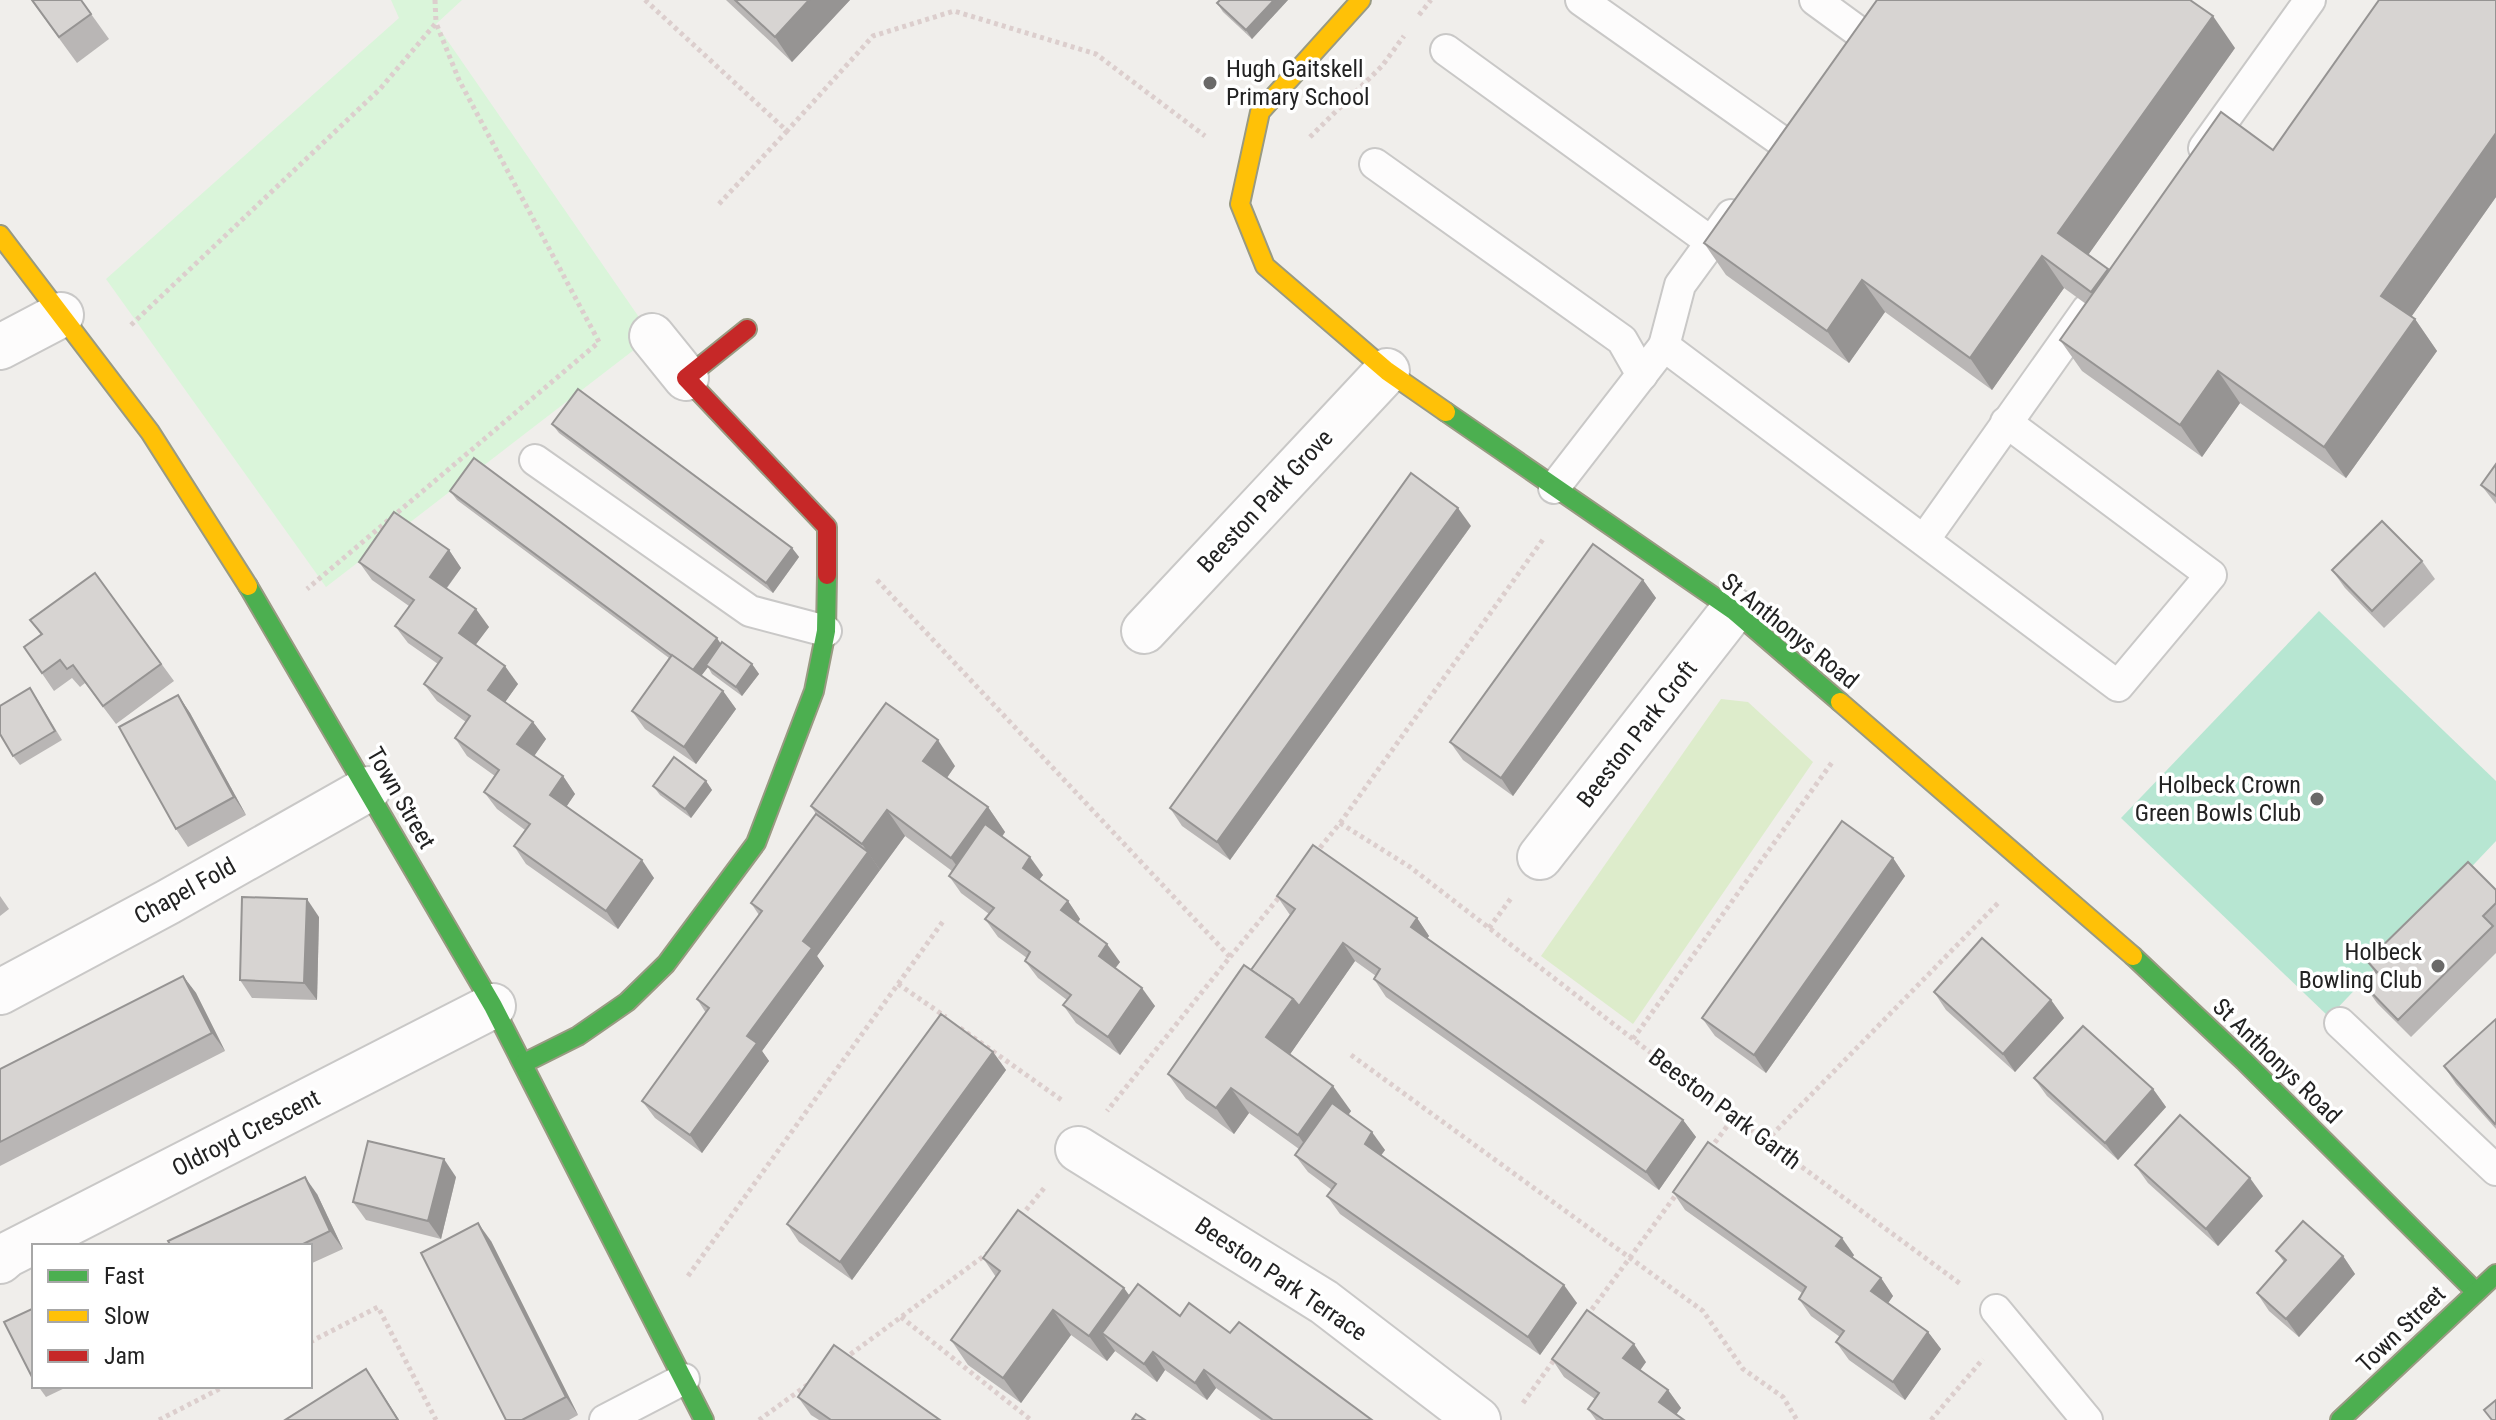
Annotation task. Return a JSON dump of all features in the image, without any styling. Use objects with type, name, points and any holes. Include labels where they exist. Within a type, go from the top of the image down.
[{"type":"street","points":[[1240,204],[1260,112],[1361,0]]},
{"type":"street","name":"St Anthonys Road","points":[[1240,204],[1265,266],[1387,371],[1733,610],[2107,931],[2475,1291]]},
{"type":"street","name":"Town Street","points":[[0,235],[150,432],[269,620],[524,1063],[704,1420]]},
{"type":"street","points":[[0,347],[61,315]]},
{"type":"street","points":[[686,378],[747,329]]},
{"type":"street","points":[[524,1063],[578,1036],[627,1002],[666,964],[756,843],[814,691],[826,631],[827,527],[686,378],[652,336]]},
{"type":"street","name":"Beeston Park Grove","points":[[1144,631],[1387,371]]},
{"type":"street","name":"Beeston Park Croft","points":[[1540,857],[1733,610]]},
{"type":"street","name":"Chapel Fold","points":[[0,992],[368,789]]},
{"type":"street","name":"Oldroyd Crescent","points":[[0,1261],[493,1006]]},
{"type":"street","name":"Beeston Park Terrace","points":[[1087,1137],[1324,1302],[1478,1420]]},
{"type":"street","name":"Town Street","points":[[2340,1420],[2496,1274]]},
{"type":"lane","points":[[1581,0],[1784,143]]},
{"type":"lane","points":[[1815,0],[1864,34]]},
{"type":"lane","points":[[2188,170],[2310,0]]},
{"type":"lane","points":[[1446,50],[1711,242]]},
{"type":"lane","points":[[1766,168],[1803,118]]},
{"type":"lane","points":[[1375,164],[1622,340],[1642,375]]},
{"type":"lane","points":[[1562,494],[1664,346],[1680,285],[1748,193]]},
{"type":"lane","points":[[1924,540],[2106,283]]},
{"type":"lane","points":[[1664,346],[2118,686],[2211,575],[2006,422]]},
{"type":"lane","points":[[535,460],[750,611],[826,631]]},
{"type":"lane","points":[[2340,1023],[2496,1170]]},
{"type":"lane","points":[[2003,1319],[2087,1420]]},
{"type":"lane","points":[[605,1420],[684,1379]]},
{"type":"path","points":[[269,620],[599,342],[459,80],[436,23],[435,0]]},
{"type":"path","points":[[645,0],[787,131]]},
{"type":"path","points":[[1414,22],[1431,0]]},
{"type":"path","points":[[719,204],[873,36],[954,11],[1096,54],[1211,140],[1240,204]]},
{"type":"path","points":[[94,358],[380,89],[436,23]]},
{"type":"path","points":[[1306,140],[1382,66],[1406,33]]},
{"type":"path","points":[[1310,860],[1340,823],[1562,494]]},
{"type":"path","points":[[827,527],[1230,957]]},
{"type":"path","points":[[1633,1039],[1862,721]]},
{"type":"path","name":"Beeston Park Garth","points":[[1340,823],[1410,867],[1734,1117],[2003,1319]]},
{"type":"path","points":[[1766,1141],[2032,869]]},
{"type":"path","points":[[1020,1217],[1290,884]]},
{"type":"path","points":[[655,1323],[944,920]]},
{"type":"path","points":[[898,984],[1087,1137]]},
{"type":"path","points":[[1351,1055],[1703,1311],[1743,1369],[1783,1397],[1797,1420]]},
{"type":"path","points":[[1706,1155],[1734,1117]]},
{"type":"path","points":[[1584,1320],[1687,1181]]},
{"type":"path","points":[[837,1364],[991,1251]]},
{"type":"path","points":[[312,1341],[378,1307],[436,1420]]},
{"type":"path","points":[[901,1317],[1031,1420]]},
{"type":"path","points":[[1931,1420],[2003,1319]]},
{"type":"path","points":[[1519,1408],[1565,1345]]},
{"type":"path","points":[[759,1420],[811,1383]]},
{"type":"path","points":[[159,1420],[221,1388]]},
{"type":"green space","points":[[391,0],[462,0],[436,24],[652,336],[326,587],[106,279],[399,18]]},
{"type":"green space","name":"Holbeck Crown Green Bowls Club","points":[[2319,611],[2496,781],[2496,841],[2329,1017],[2121,818]]},
{"type":"green space","points":[[1721,699],[1748,702],[1813,762],[1633,1024],[1541,956]]},
{"type":"building","points":[[32,0],[81,0],[91,14],[59,37]]},
{"type":"building","points":[[735,0],[809,0],[775,37]]},
{"type":"building","points":[[1220,0],[1274,0],[1246,30],[1217,3]]},
{"type":"building","points":[[1877,0],[2190,0],[2213,16],[2058,233],[2108,269],[2091,292],[2042,256],[1970,358],[1862,280],[1827,331],[1704,243]]},
{"type":"building","points":[[2379,0],[2496,0],[2496,133],[2381,296],[2415,319],[2324,447],[2218,371],[2180,425],[2060,340],[2221,112],[2273,150]]},
{"type":"building","points":[[578,389],[792,548],[766,583],[552,424]]},
{"type":"building","points":[[474,458],[717,638],[693,670],[450,491]]},
{"type":"building","points":[[2496,464],[2496,496],[2481,485]]},
{"type":"building","points":[[1411,473],[1458,508],[1217,842],[1170,808]]},
{"type":"building","points":[[394,512],[449,550],[430,577],[476,609],[459,633],[505,666],[488,690],[533,722],[517,744],[563,776],[550,795],[642,860],[606,911],[514,846],[530,824],[484,792],[499,770],[455,738],[470,716],[424,684],[442,658],[395,626],[414,600],[359,562]]},
{"type":"building","points":[[2382,521],[2422,561],[2372,611],[2332,570]]},
{"type":"building","points":[[1593,544],[1643,580],[1501,778],[1450,742]]},
{"type":"building","points":[[95,573],[161,664],[103,706],[73,665],[67,669],[60,660],[42,673],[24,647],[42,634],[30,620]]},
{"type":"building","points":[[722,642],[752,664],[736,687],[706,665]]},
{"type":"building","points":[[672,655],[723,691],[684,747],[632,711]]},
{"type":"building","points":[[30,688],[55,731],[13,756],[0,734],[0,706]]},
{"type":"building","points":[[178,695],[234,797],[176,829],[119,727]]},
{"type":"building","points":[[886,703],[938,740],[923,761],[988,807],[951,858],[887,810],[862,844],[811,806]]},
{"type":"building","points":[[674,757],[706,781],[685,809],[653,786]]},
{"type":"building","points":[[816,814],[868,852],[803,941],[812,948],[747,1036],[757,1043],[690,1135],[642,1101],[709,1008],[697,999],[762,911],[751,903]]},
{"type":"building","points":[[1842,821],[1893,858],[1754,1055],[1702,1018]]},
{"type":"building","points":[[985,824],[1030,857],[1023,868],[1068,901],[1061,910],[1107,944],[1099,956],[1142,988],[1108,1037],[1063,1005],[1071,995],[1025,961],[1030,952],[985,919],[994,908],[949,876]]},
{"type":"building","points":[[1313,845],[1417,918],[1411,927],[1683,1120],[1646,1172],[1374,979],[1380,969],[1343,943],[1299,1006],[1251,970],[1295,909],[1277,896]]},
{"type":"building","name":"Holbeck Bowling Club","points":[[2468,862],[2496,890],[2496,903],[2483,916],[2493,926],[2398,1020],[2364,985],[2377,972],[2367,961]]},
{"type":"building","points":[[242,897],[307,899],[304,983],[240,980]]},
{"type":"building","points":[[1982,938],[2051,1000],[2003,1054],[1934,992]]},
{"type":"building","points":[[1244,965],[1293,999],[1266,1037],[1333,1086],[1298,1135],[1231,1088],[1216,1108],[1168,1074]]},
{"type":"building","points":[[183,976],[212,1033],[0,1142],[0,1069]]},
{"type":"building","points":[[941,1014],[993,1052],[840,1262],[787,1224]]},
{"type":"building","points":[[2496,1019],[2496,1123],[2495,1124],[2444,1066]]},
{"type":"building","points":[[2083,1026],[2153,1089],[2105,1143],[2034,1078]]},
{"type":"building","points":[[1332,1103],[1372,1132],[1365,1144],[1564,1285],[1528,1337],[1327,1196],[1336,1184],[1295,1155]]},
{"type":"building","points":[[2180,1115],[2250,1178],[2206,1229],[2135,1165]]},
{"type":"building","points":[[368,1141],[444,1159],[428,1221],[353,1202]]},
{"type":"building","points":[[1708,1142],[1842,1238],[1836,1246],[1881,1278],[1871,1291],[1928,1332],[1893,1382],[1836,1342],[1844,1331],[1799,1299],[1806,1287],[1673,1192]]},
{"type":"building","points":[[305,1177],[330,1231],[303,1244],[170,1244],[168,1241]]},
{"type":"building","points":[[1018,1210],[1124,1288],[1089,1336],[1053,1310],[1003,1378],[951,1340],[1000,1271],[983,1258]]},
{"type":"building","points":[[2303,1221],[2343,1256],[2286,1319],[2257,1293],[2286,1260],[2276,1251]]},
{"type":"building","points":[[478,1223],[566,1397],[522,1420],[506,1420],[421,1253]]},
{"type":"building","points":[[1138,1284],[1180,1316],[1189,1303],[1230,1333],[1239,1322],[1372,1420],[1273,1420],[1204,1370],[1195,1383],[1153,1352],[1144,1364],[1102,1333]]},
{"type":"building","points":[[32,1309],[32,1377],[4,1322]]},
{"type":"building","points":[[1587,1310],[1634,1344],[1623,1358],[1668,1390],[1659,1402],[1684,1420],[1604,1420],[1588,1409],[1599,1393],[1552,1359]]},
{"type":"building","points":[[834,1345],[940,1420],[831,1420],[798,1397]]},
{"type":"building","points":[[366,1369],[398,1420],[285,1420]]},
{"type":"building","points":[[2496,1400],[2496,1420],[2492,1420],[2484,1410]]},
{"type":"traffic: fast","points":[[1446,412],[1733,610],[1840,702]]},
{"type":"traffic: fast","points":[[524,1063],[578,1036],[627,1002],[666,964],[756,843],[814,691],[826,631],[827,575]]},
{"type":"traffic: fast","points":[[248,586],[493,1006],[704,1420]]},
{"type":"traffic: fast","points":[[2133,956],[2244,1061],[2475,1291]]},
{"type":"traffic: fast","points":[[2340,1420],[2496,1274]]},
{"type":"traffic: slow","points":[[1361,0],[1260,112],[1240,204],[1265,266],[1387,371],[1446,412]]},
{"type":"traffic: slow","points":[[0,235],[150,432],[248,586]]},
{"type":"traffic: slow","points":[[1840,702],[2133,956]]},
{"type":"traffic: jam","points":[[747,329],[686,378],[827,527],[827,575]]},
{"type":"place","name":"Hugh Gaitskell Primary School","points":[[1210,83]]},
{"type":"place","name":"Holbeck Crown Green Bowls Club","points":[[2317,799]]},
{"type":"place","name":"Holbeck Bowling Club","points":[[2438,966]]}]
